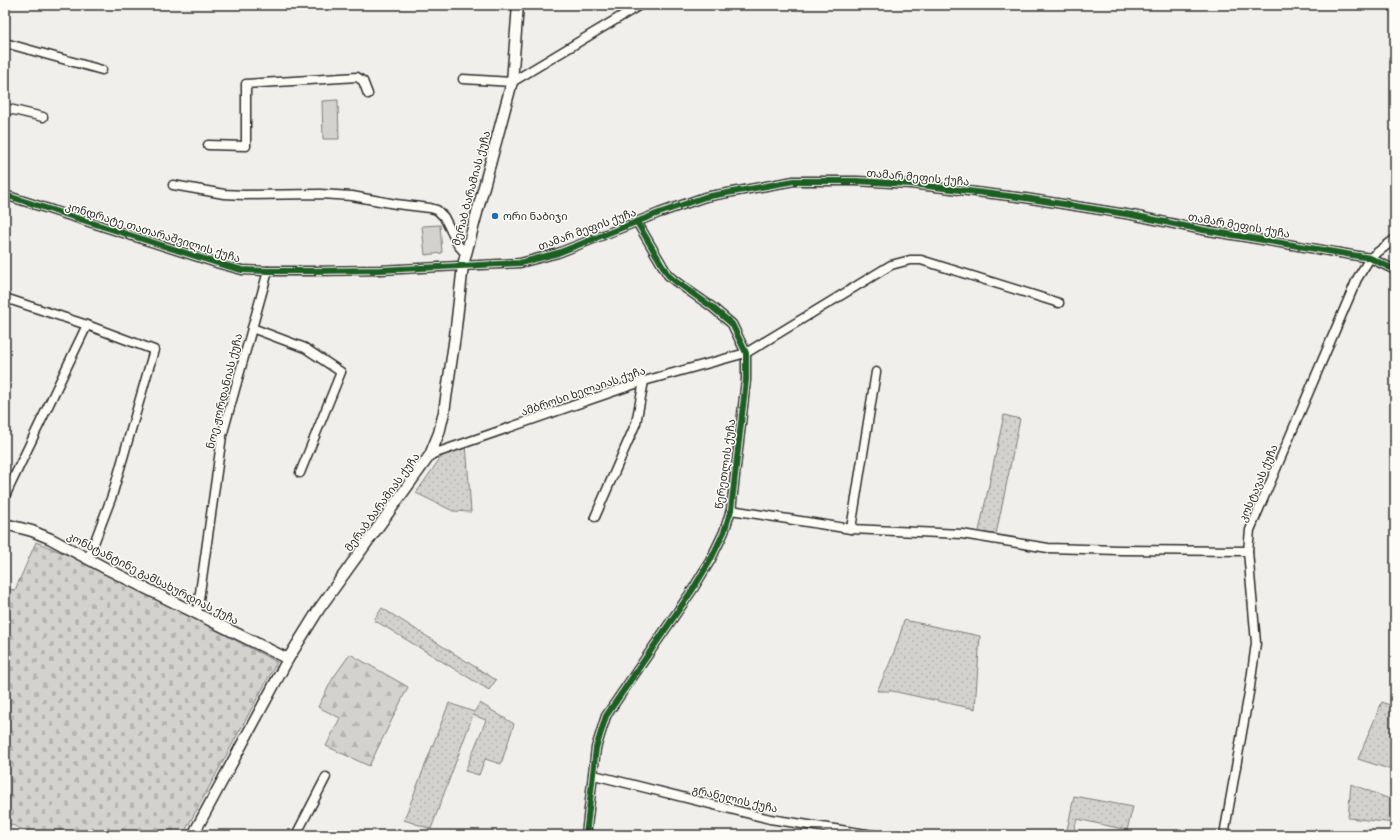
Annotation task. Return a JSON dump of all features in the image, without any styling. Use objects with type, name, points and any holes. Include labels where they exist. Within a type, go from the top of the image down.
[{"type":"main road","name":"მერაბ ბარამიას ქუჩა","points":[[193,835],[288,659],[319,609],[430,455],[439,433],[444,412],[466,254],[512,82],[518,5]]},
{"type":"main road","name":"კონსტანტინე გამსახურდიას ქუჩა","points":[[5,524],[32,531],[288,659]]},
{"type":"street","points":[[463,79],[512,82],[640,5]]},
{"type":"street","points":[[5,42],[102,70]]},
{"type":"street","points":[[208,145],[246,146],[246,84],[357,77],[364,81],[368,94]]},
{"type":"street","points":[[5,108],[43,117]]},
{"type":"street","name":"თამარ მეფის ქუჩა","points":[[465,265],[520,263],[558,253],[705,197],[794,181],[856,181],[895,183],[1010,196],[1072,205],[1132,215],[1203,230],[1370,258],[1395,270]]},
{"type":"street","points":[[173,185],[224,194],[320,194],[430,208],[437,210],[444,217],[458,245],[466,254]]},
{"type":"street","name":"კონდრატე თათარაშვილის ქუჩა","points":[[5,195],[242,270],[268,272],[380,270],[465,265]]},
{"type":"street","name":"წერეთლის ქუჩა","points":[[586,835],[596,748],[606,716],[693,589],[710,561],[724,532],[731,510],[746,380],[746,353],[732,324],[712,307],[674,281],[668,275],[637,222]]},
{"type":"street","name":"კოსტავას ქუჩა","points":[[1224,835],[1250,687],[1256,643],[1248,551],[1250,530],[1357,279],[1370,258],[1395,239]]},
{"type":"street","name":"ამბროსი ხელაიას ქუჩა","points":[[430,455],[644,381],[746,353],[891,265],[910,260],[921,260],[1059,303]]},
{"type":"street","name":"ნოე ჟორდანიას ქუჩა","points":[[197,614],[222,436],[268,272]]},
{"type":"street","points":[[5,298],[87,325],[154,350],[112,496],[88,559]]},
{"type":"street","points":[[5,496],[87,325]]},
{"type":"street","points":[[252,328],[305,348],[341,372],[300,473]]},
{"type":"street","points":[[851,529],[876,372]]},
{"type":"street","points":[[595,517],[636,423],[644,381]]},
{"type":"street","points":[[731,510],[851,529],[962,534],[1048,548],[1248,551]]},
{"type":"street","name":"გრანელის ქუჩა","points":[[594,775],[770,819],[873,835]]},
{"type":"street","points":[[296,835],[326,777]]},
{"type":"green space","points":[[338,100],[339,139],[323,139],[322,101]]},
{"type":"green space","points":[[440,225],[442,253],[425,255],[422,226]]},
{"type":"green space","points":[[1004,415],[1020,419],[995,539],[978,536]]},
{"type":"green space","points":[[466,443],[471,512],[453,511],[416,493],[446,450]]},
{"type":"green space","points":[[36,542],[87,563],[277,662],[183,835],[35,835],[5,822],[5,597],[10,589],[15,590]]},
{"type":"green space","points":[[382,608],[496,680],[489,690],[374,620]]},
{"type":"green space","points":[[904,620],[980,636],[975,709],[892,691],[877,691],[899,638]]},
{"type":"green space","points":[[350,654],[408,687],[369,766],[326,746],[340,718],[318,707],[333,678]]},
{"type":"green space","points":[[1382,702],[1395,707],[1395,771],[1358,759]]},
{"type":"green space","points":[[449,703],[474,712],[480,703],[514,724],[501,764],[485,759],[479,775],[465,771],[486,720],[473,715],[431,829],[404,820]]},
{"type":"green space","points":[[1351,784],[1395,801],[1395,823],[1348,818]]},
{"type":"green space","points":[[1074,796],[1133,807],[1127,830],[1077,819],[1073,835],[1066,835]]},
{"type":"cycle path","points":[[5,195],[242,270],[380,270],[520,263],[558,253],[659,213],[705,197],[794,181],[856,181],[911,184],[1025,198],[1132,215],[1203,230],[1370,258],[1395,270]]},
{"type":"cycle path","points":[[586,835],[596,748],[606,716],[693,589],[710,561],[724,532],[731,510],[746,380],[746,353],[732,324],[712,307],[668,275],[637,222]]},
{"type":"place","name":"ორი ნაბიჯი","points":[[495,216]]}]
